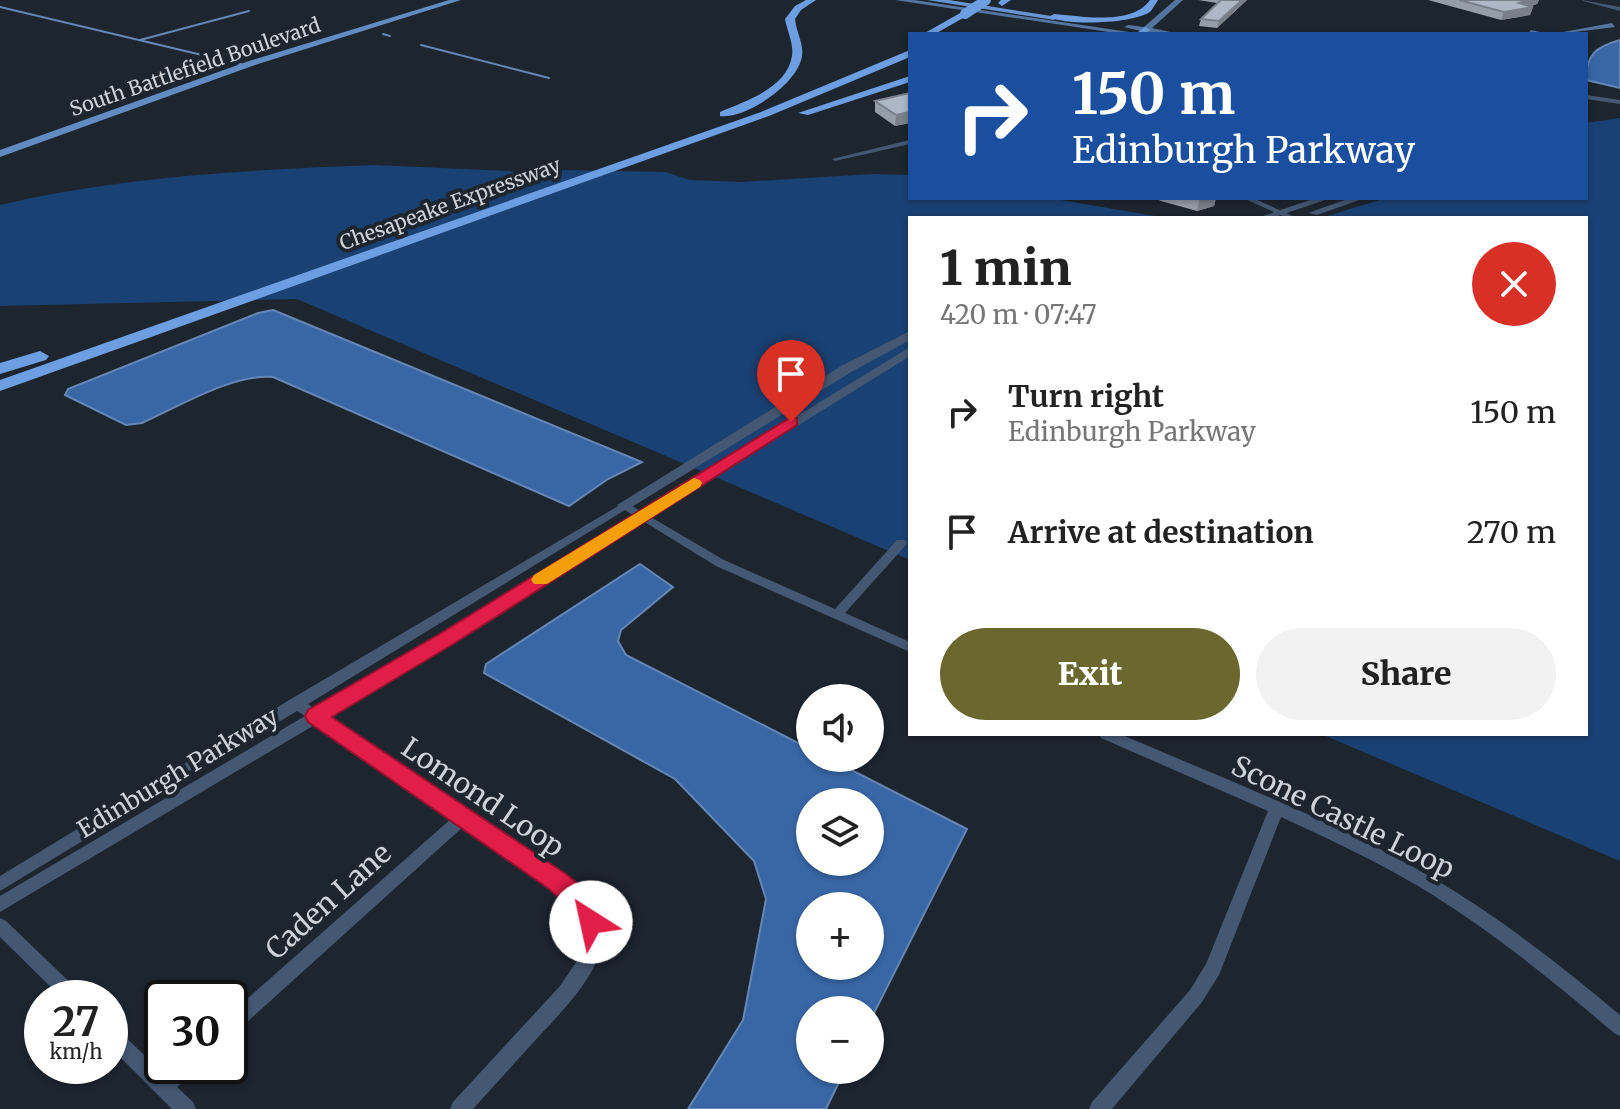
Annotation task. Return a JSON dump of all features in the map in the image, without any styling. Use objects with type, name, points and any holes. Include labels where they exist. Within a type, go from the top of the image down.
[{"type":"highway","points":[[608,159],[746,105],[776,86],[796,60],[790,19],[798,8],[812,0]]},
{"type":"highway","points":[[931,0],[1054,17],[1121,18],[1148,9],[1154,0]]},
{"type":"highway","points":[[932,32],[987,0]]},
{"type":"highway","points":[[952,32],[1004,1]]},
{"type":"highway","name":"Chesapeake Expressway","points":[[0,369],[775,100],[908,44]]},
{"type":"highway","name":"Chesapeake Expressway","points":[[0,386],[789,105],[908,54]]},
{"type":"highway","points":[[524,199],[908,82]]},
{"type":"main road","name":"South Battlefield Boulevard","points":[[0,154],[252,63],[460,0]]},
{"type":"main road","points":[[899,0],[1135,32]]},
{"type":"main road","points":[[1143,32],[1179,0]]},
{"type":"main road","points":[[1054,17],[1136,32]]},
{"type":"main road","points":[[1575,32],[1617,25]]},
{"type":"main road","points":[[1586,32],[1617,25]]},
{"type":"main road","points":[[1588,38],[1617,25]]},
{"type":"street","points":[[1585,0],[1620,9]]},
{"type":"street","points":[[1588,91],[1620,95]]},
{"type":"street","points":[[1588,97],[1620,102]]},
{"type":"street","points":[[835,159],[908,142]]},
{"type":"street","points":[[1252,200],[1293,215],[1352,200]]},
{"type":"street","points":[[1267,200],[1293,215]]},
{"type":"street","points":[[1293,215],[1322,200]]},
{"type":"street","name":"Edinburgh Parkway","points":[[0,884],[841,372],[908,336]]},
{"type":"street","name":"Edinburgh Parkway","points":[[0,905],[448,638],[908,352]]},
{"type":"street","points":[[625,505],[720,563],[908,646]]},
{"type":"street","points":[[837,614],[901,543]]},
{"type":"street","name":"Lomond Loop","points":[[296,703],[577,898],[591,922],[593,944],[588,965],[460,1109]]},
{"type":"street","name":"Scone Castle Loop","points":[[1110,736],[1395,865],[1451,898],[1522,947],[1620,1027]]},
{"type":"street","points":[[1099,1109],[1196,996],[1213,969],[1276,810]]},
{"type":"street","name":"Caden Lane","points":[[248,1010],[463,817]]},
{"type":"street","points":[[0,926],[56,980]]},
{"type":"street","points":[[128,1052],[186,1109]]},
{"type":"shaded area","points":[[1620,40],[1620,88],[1588,80],[1590,58],[1605,46]]},
{"type":"shaded area","points":[[1620,118],[1620,861],[1326,736],[1588,736],[1588,216],[1328,216],[1380,200],[1588,200],[1588,123]]},
{"type":"shaded area","points":[[374,165],[509,171],[545,177],[560,170],[665,172],[690,180],[741,182],[873,174],[908,175],[908,200],[1061,200],[1155,216],[908,216],[908,559],[297,299],[0,306],[0,205],[92,187],[233,172]]},
{"type":"shaded area","points":[[273,310],[642,462],[608,479],[569,506],[273,377],[257,377],[224,386],[142,423],[126,425],[65,395],[68,389],[258,313]]},
{"type":"shaded area","points":[[640,564],[673,587],[621,630],[618,641],[626,655],[796,742],[796,772],[855,772],[967,829],[883,996],[796,996],[796,1084],[838,1084],[826,1109],[688,1109],[743,1020],[766,899],[754,861],[675,779],[484,673],[486,664]]},
{"type":"building","points":[[1221,0],[1242,0],[1219,21],[1201,19]]},
{"type":"building","points":[[1459,0],[1529,0],[1519,3],[1533,7],[1504,12]]},
{"type":"building","points":[[908,93],[908,112],[896,115],[875,101]]},
{"type":"waterway","points":[[0,7],[244,65]]},
{"type":"waterway","points":[[140,40],[249,11]]},
{"type":"waterway","points":[[383,34],[390,36]]},
{"type":"waterway","points":[[421,45],[549,78]]},
{"type":"slow traffic","points":[[540,580],[694,483]]},
{"type":"route","points":[[591,922],[583,905],[571,891],[315,716],[448,638],[791,422]]}]
